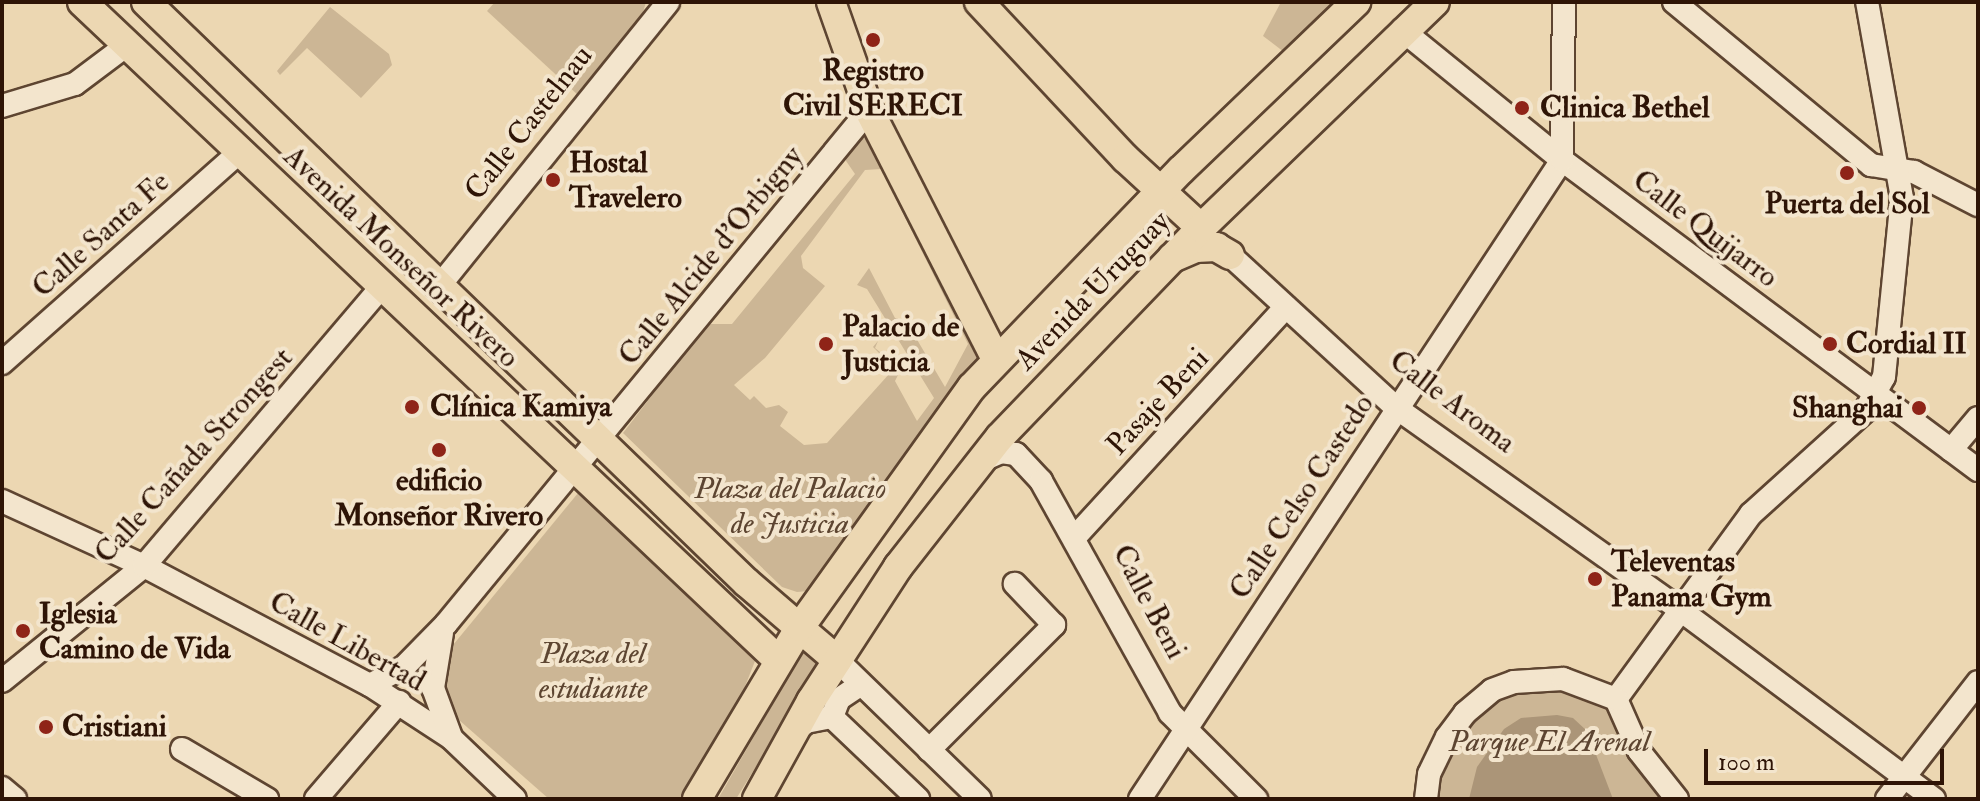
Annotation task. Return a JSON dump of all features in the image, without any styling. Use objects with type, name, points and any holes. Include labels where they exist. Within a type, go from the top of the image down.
[{"type":"main road","name":"Avenida Monseñor Rivero","points":[[82,2],[779,661]]},
{"type":"main road","points":[[831,2],[869,110],[996,359]]},
{"type":"main road","name":"Calle Aroma","points":[[979,2],[1125,158],[1201,228]]},
{"type":"main road","name":"Avenida Uruguay","points":[[697,799],[800,627],[955,408],[996,359],[1160,191],[1356,2]]},
{"type":"main road","name":"Avenida Uruguay","points":[[757,799],[793,732],[898,567],[983,460],[1201,228],[1402,30],[1435,2]]},
{"type":"main road","name":"Avenida Monseñor Rivero","points":[[157,6],[200,54],[569,412],[837,660]]},
{"type":"main road","points":[[165,81],[161,64],[166,55],[200,54]]},
{"type":"main road","points":[[1125,158],[1132,193],[1126,227]]},
{"type":"main road","points":[[1172,258],[1196,248],[1216,247],[1230,255]]},
{"type":"main road","points":[[545,438],[563,434],[569,412]]},
{"type":"street","points":[[1562,160],[1564,2]]},
{"type":"street","points":[[1674,2],[1871,165],[1927,177],[1978,205]]},
{"type":"street","points":[[1616,699],[1751,514],[1876,395],[1886,362],[1902,198],[1900,170],[1867,2]]},
{"type":"street","name":"Calle Castelnau","points":[[440,285],[662,3]]},
{"type":"street","name":"Calle Quijarro","points":[[1402,30],[1562,160],[1978,470]]},
{"type":"street","points":[[2,106],[75,84],[127,45]]},
{"type":"street","name":"Calle Alcide d'Orbigny","points":[[370,685],[404,667],[446,624],[869,110]]},
{"type":"street","name":"Calle Santa Fe","points":[[2,363],[240,152]]},
{"type":"street","name":"Calle Celso Castedo","points":[[1140,799],[1186,733],[1395,407],[1562,160]]},
{"type":"street","name":"Calle Aroma","points":[[1201,228],[1395,407],[1679,609],[1903,779],[1934,799]]},
{"type":"street","name":"Calle Cañada Strongest","points":[[2,681],[144,566],[381,288]]},
{"type":"street","name":"Pasaje Beni","points":[[1075,537],[1286,307]]},
{"type":"street","points":[[1951,450],[1978,418]]},
{"type":"street","name":"Calle Beni","points":[[983,460],[1001,452],[1021,457],[1075,537],[1186,733],[1256,799]]},
{"type":"street","name":"Calle Libertad","points":[[2,501],[144,566],[370,685],[451,738],[515,799]]},
{"type":"street","points":[[929,750],[1054,625],[1015,584]]},
{"type":"street","points":[[446,624],[435,656],[433,688],[451,738]]},
{"type":"street","points":[[837,660],[980,799]]},
{"type":"street","points":[[1426,799],[1429,774],[1447,737],[1465,713],[1492,690],[1514,682],[1563,679],[1616,699],[1639,751],[1677,799]]},
{"type":"street","points":[[1887,799],[1978,682]]},
{"type":"street","points":[[832,717],[839,699],[860,685]]},
{"type":"street","points":[[316,799],[399,702]]},
{"type":"street","points":[[793,732],[806,722],[832,717]]},
{"type":"street","points":[[832,717],[918,799]]},
{"type":"street","points":[[182,749],[267,799]]},
{"type":"street","points":[[2,788],[15,799]]},
{"type":"green space","points":[[495,2],[646,2],[642,16],[579,96],[487,11]]},
{"type":"green space","points":[[1281,2],[1334,2],[1284,52],[1263,36]]},
{"type":"green space","points":[[330,7],[389,54],[392,65],[361,98],[307,48],[280,75],[277,71]]},
{"type":"green space","name":"Plaza del Palacio de Justicia","points":[[860,138],[871,139],[982,354],[808,591],[797,592],[782,587],[623,433],[707,324],[732,324],[855,174],[844,158]],"holes":[[[881,169],[968,344],[945,387],[906,321],[895,318],[869,268],[857,285],[867,289],[934,398],[917,421],[895,381],[901,369],[875,348],[878,341],[873,347],[889,363],[890,373],[827,443],[804,445],[780,426],[788,412],[779,405],[766,408],[754,396],[750,400],[734,385],[765,358],[825,286],[803,268],[801,256],[865,170]]]},
{"type":"green space","name":"Plaza del estudiante","points":[[583,487],[757,656],[729,727],[690,799],[549,799],[451,713],[442,682],[453,645]]},
{"type":"green space","points":[[806,638],[823,658],[736,799],[718,799],[799,658]]},
{"type":"green space","name":"Parque El Arenal","points":[[1562,686],[1598,696],[1667,799],[1432,799],[1448,750],[1462,727],[1504,694]]},
{"type":"shaded area","points":[[1557,715],[1573,718],[1587,731],[1613,799],[1469,799],[1477,767],[1504,729],[1521,718]]},
{"type":"place","name":"Registro Civil SERECI","points":[[873,40]]},
{"type":"place","name":"Clinica Bethel","points":[[1522,108]]},
{"type":"place","name":"Puerta del Sol","points":[[1847,173]]},
{"type":"place","name":"Hostal Travelero","points":[[553,180]]},
{"type":"place","name":"Palacio de Justicia","points":[[826,344]]},
{"type":"place","name":"Cordial II","points":[[1830,344]]},
{"type":"place","name":"Clínica Kamiya","points":[[412,407]]},
{"type":"place","name":"Shanghai","points":[[1919,408]]},
{"type":"place","name":"edificio Monseñor Rivero","points":[[439,450]]},
{"type":"place","name":"Televentas Panama Gym","points":[[1595,579]]},
{"type":"place","name":"Iglesia Camino de Vida","points":[[23,631]]},
{"type":"place","name":"Cristiani","points":[[46,727]]}]
